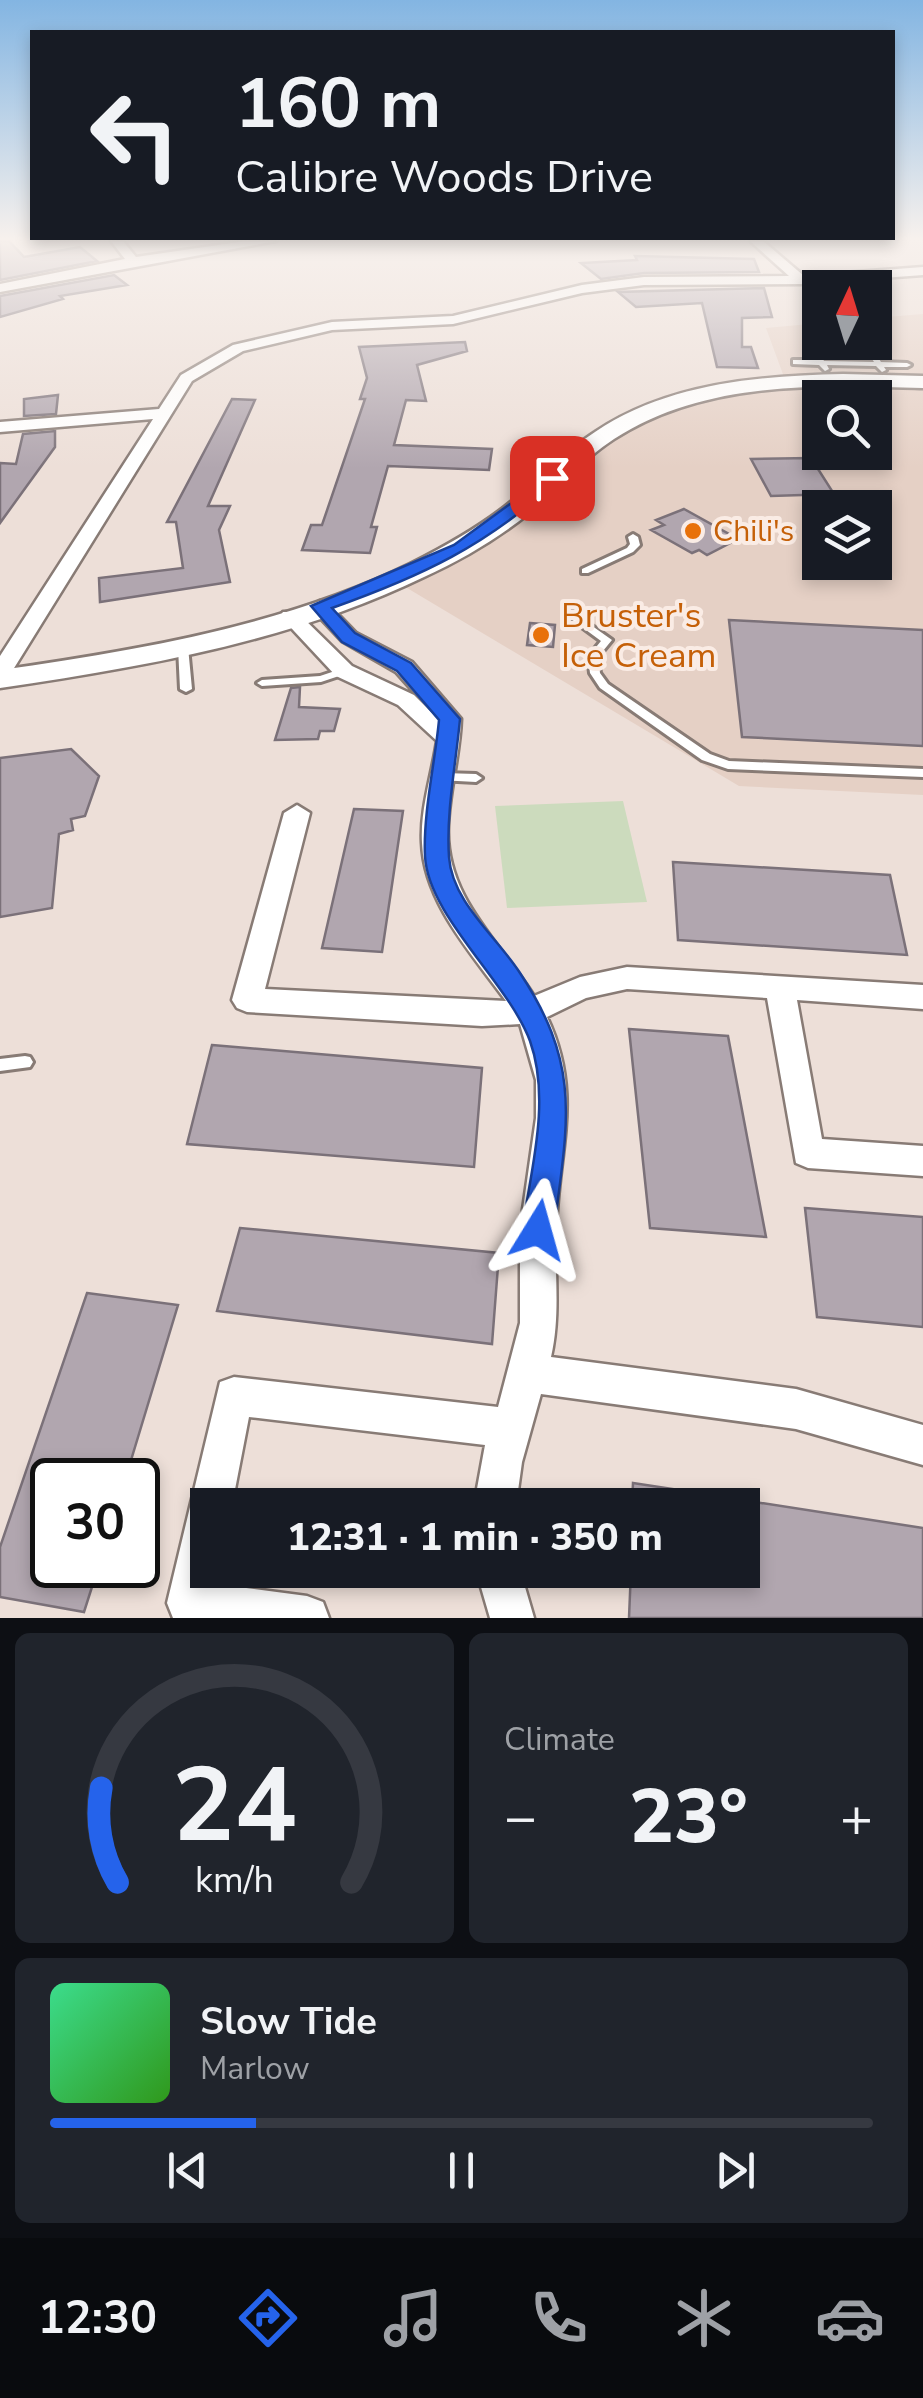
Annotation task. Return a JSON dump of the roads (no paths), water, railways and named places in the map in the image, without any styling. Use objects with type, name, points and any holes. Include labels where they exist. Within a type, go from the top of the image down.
[{"type":"main road","points":[[0,676],[114,663],[183,647],[406,576],[460,549],[510,515],[583,450],[630,421],[675,403],[826,372],[883,372],[923,382]]},
{"type":"street","points":[[0,676],[186,378],[209,362],[276,336],[332,326],[468,317]]},
{"type":"street","points":[[0,428],[163,413]]},
{"type":"street","points":[[320,606],[349,638],[404,667],[416,682],[461,710],[463,717],[443,762]]},
{"type":"street","points":[[290,616],[344,671],[406,700],[432,722],[443,762],[436,859],[447,890],[474,936],[510,978],[544,1042],[552,1077],[553,1119],[538,1230],[541,1304],[498,1488]]},
{"type":"street","points":[[297,813],[247,1000],[482,1014],[529,1012],[604,980],[654,978],[923,997]]},
{"type":"street","points":[[780,988],[808,1153],[923,1161]]},
{"type":"street","points":[[528,1373],[796,1409],[923,1446]]},
{"type":"street","points":[[215,1488],[234,1396],[510,1428]]},
{"type":"street","points":[[193,1588],[190,1603],[307,1618]]},
{"type":"street","points":[[503,1588],[512,1618]]},
{"type":"lane","points":[[820,360],[826,372]]},
{"type":"lane","points":[[876,360],[883,372],[907,365]]},
{"type":"lane","points":[[796,362],[826,372]]},
{"type":"lane","points":[[584,571],[630,550],[635,546],[633,537]]},
{"type":"lane","points":[[571,614],[607,640],[593,658],[594,673],[604,686],[706,757],[728,765],[923,773]]},
{"type":"lane","points":[[183,647],[186,689]]},
{"type":"lane","points":[[262,684],[321,679],[344,671]]},
{"type":"lane","points":[[443,762],[476,778]]},
{"type":"lane","points":[[0,1065],[25,1062]]},
{"type":"place","name":"Chili's","points":[[693,531]]},
{"type":"place","name":"Bruster's Ice Cream","points":[[541,635]]}]
